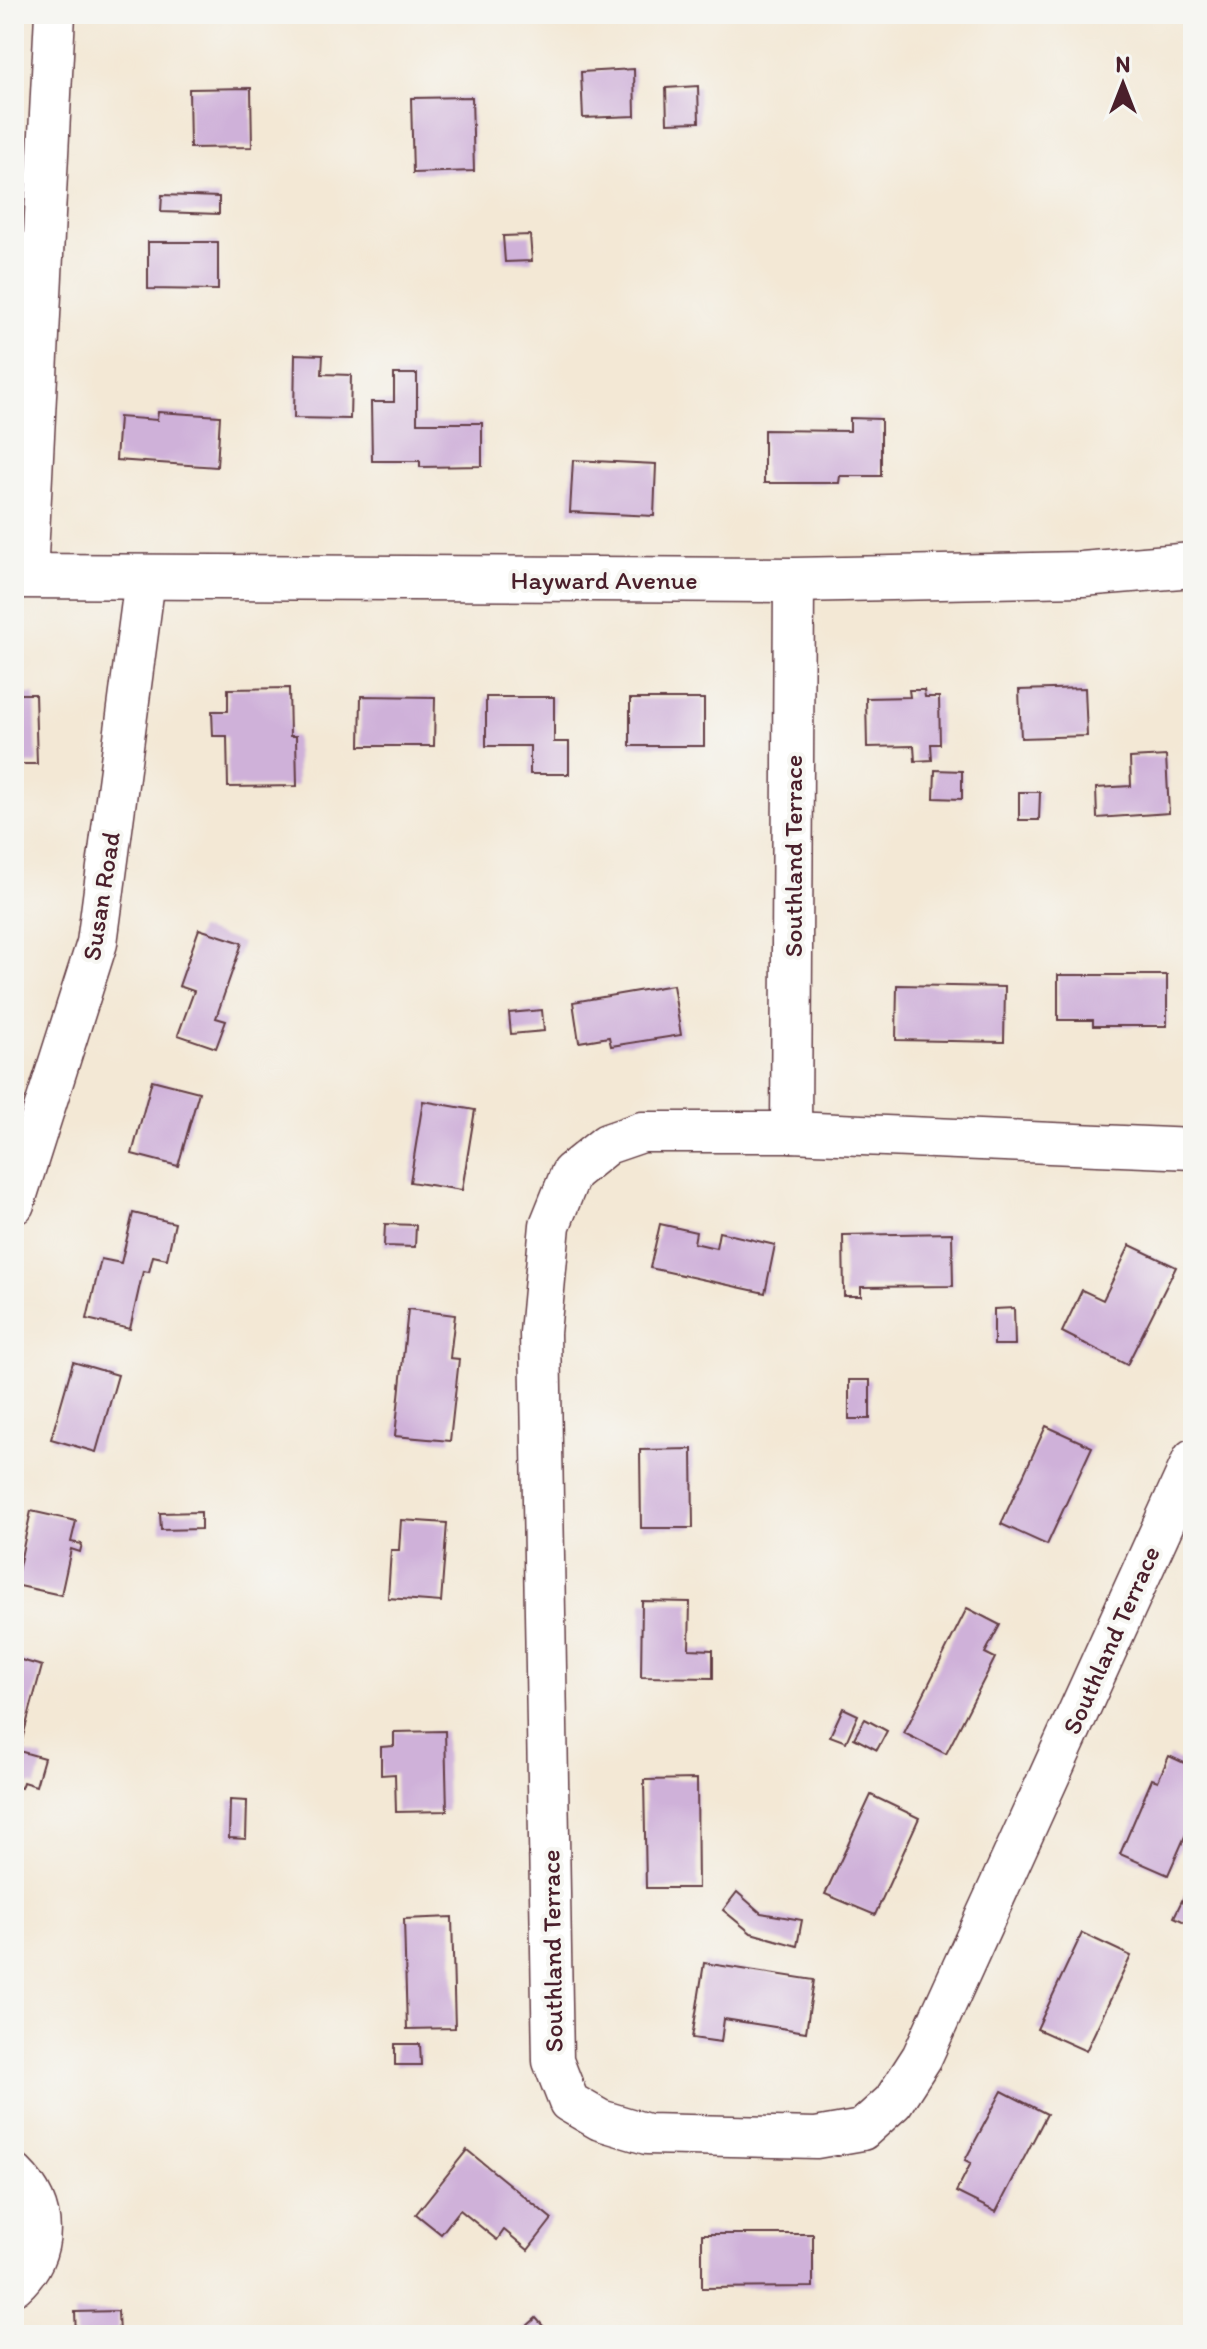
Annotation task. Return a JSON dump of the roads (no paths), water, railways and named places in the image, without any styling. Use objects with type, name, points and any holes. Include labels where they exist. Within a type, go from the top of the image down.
[{"type":"main road","name":"Hayward Avenue","points":[[21,576],[794,580],[1082,574],[1193,565]]},
{"type":"street","points":[[21,576],[55,14]]},
{"type":"street","name":"Susan Road","points":[[14,1204],[97,943],[145,579]]},
{"type":"street","name":"Southland Terrace","points":[[791,1132],[794,580]]},
{"type":"street","name":"Southland Terrace","points":[[1193,1149],[791,1132],[642,1132],[607,1144],[571,1173],[550,1225],[540,1333],[553,2061],[569,2102],[600,2120],[647,2134],[816,2138],[862,2130],[893,2102],[922,2057],[1193,1459]]},
{"type":"street","points":[[14,2174],[26,2186],[37,2207],[41,2230],[37,2254],[26,2274],[14,2285]]}]
